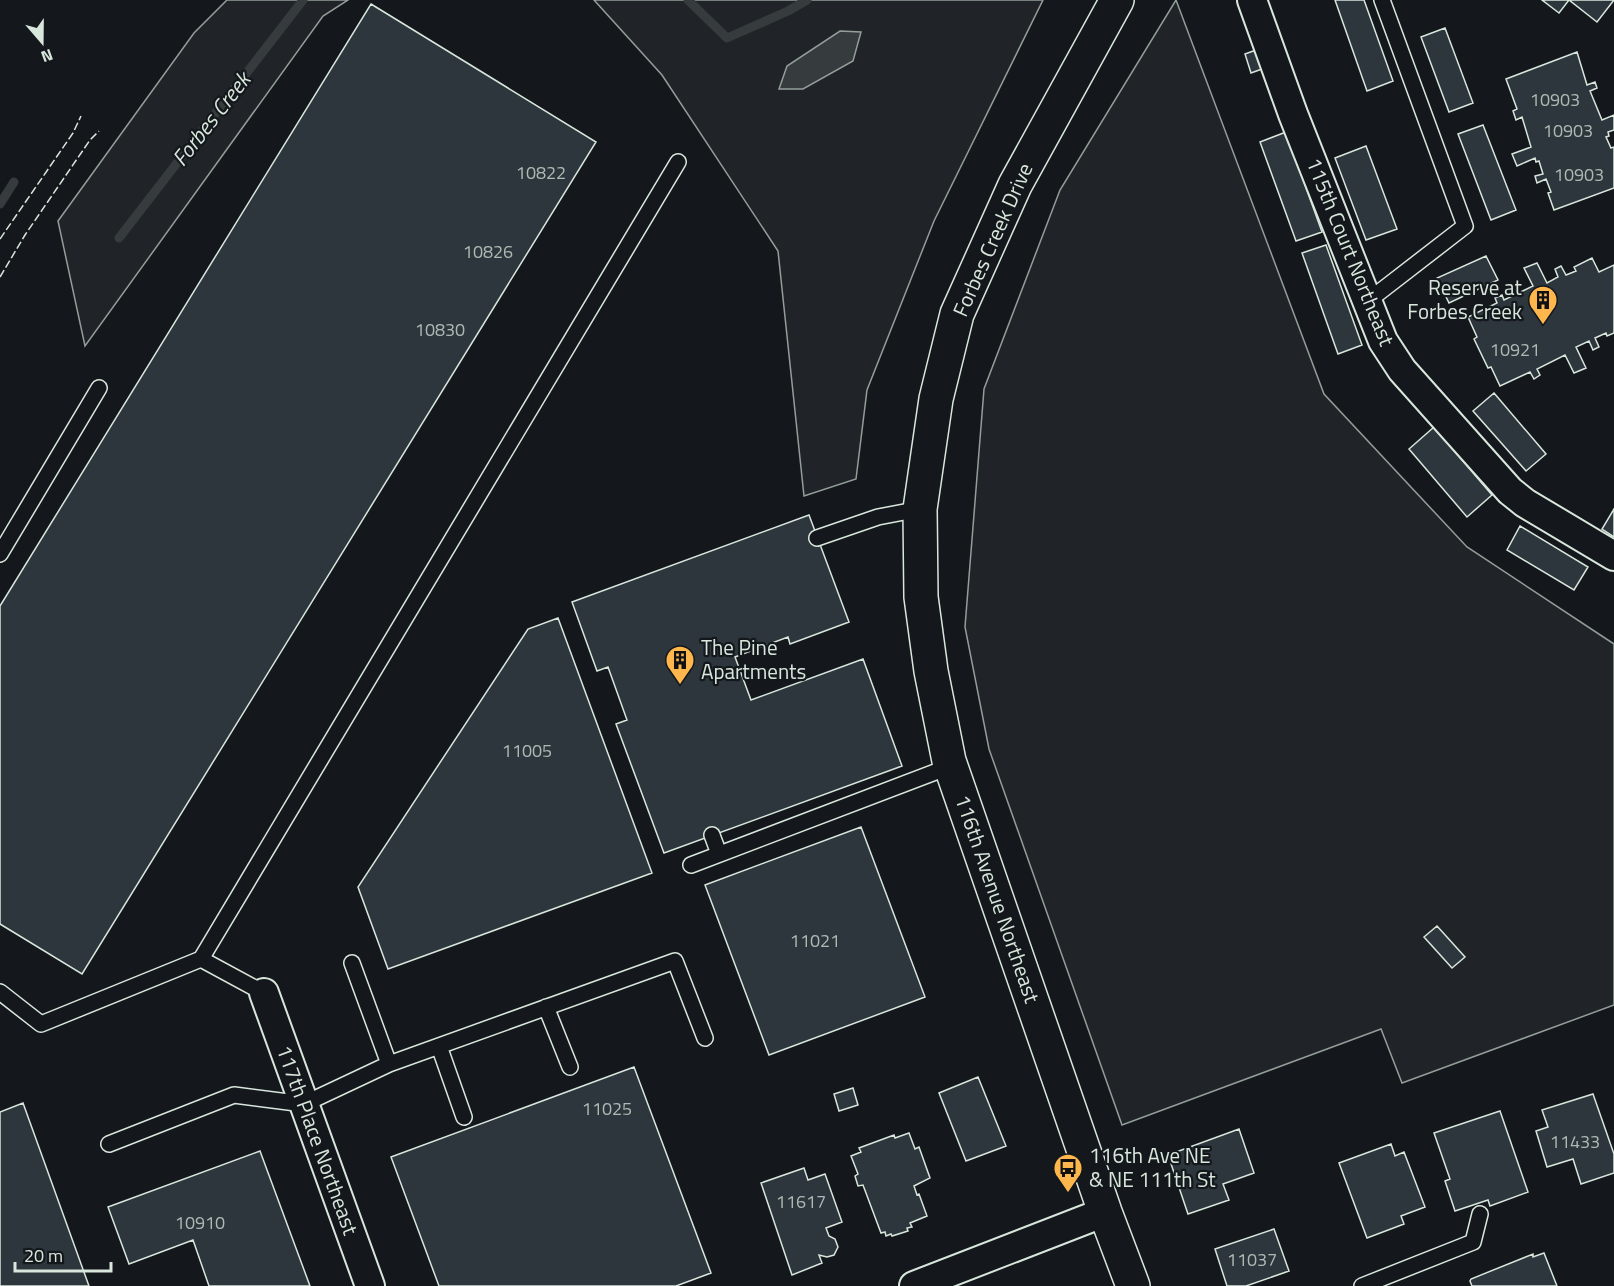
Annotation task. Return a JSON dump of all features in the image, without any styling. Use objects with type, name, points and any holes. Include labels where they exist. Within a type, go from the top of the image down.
[{"type":"street","name":"Forbes Creek Drive","points":[[920,504],[936,399],[957,314],[1015,185],[1117,0]]},
{"type":"street","name":"115th Court Northeast","points":[[1252,0],[1293,114],[1383,341],[1401,370],[1510,491],[1525,503],[1614,556]]},
{"type":"street","name":"116th Avenue Northeast","points":[[920,504],[921,597],[931,671],[951,766],[1132,1286]]},
{"type":"street","name":"117th Place Northeast","points":[[264,993],[370,1286]]},
{"type":"street","points":[[914,1286],[1105,1212]]},
{"type":"lane","points":[[1368,301],[1465,226],[1382,0]]},
{"type":"lane","points":[[0,992],[41,1024],[201,959],[678,162]]},
{"type":"lane","points":[[0,554],[99,388]]},
{"type":"lane","points":[[817,537],[920,504]]},
{"type":"lane","points":[[691,865],[951,766]]},
{"type":"lane","points":[[712,835],[719,854]]},
{"type":"lane","points":[[201,959],[264,993]]},
{"type":"lane","points":[[109,1144],[234,1095],[304,1104],[389,1064],[675,960],[705,1038]]},
{"type":"lane","points":[[352,963],[389,1064]]},
{"type":"lane","points":[[546,1007],[570,1067]]},
{"type":"lane","points":[[439,1046],[464,1117]]},
{"type":"lane","points":[[1362,1286],[1473,1242],[1480,1214]]},
{"type":"shaded area","points":[[227,0],[348,0],[323,16],[85,346],[58,221],[194,33]]},
{"type":"shaded area","points":[[594,0],[1043,0],[934,221],[867,390],[856,479],[804,496],[778,251],[662,75]]},
{"type":"shaded area","points":[[1176,0],[1324,394],[1467,547],[1614,644],[1614,1005],[1402,1083],[1381,1029],[1122,1125],[989,749],[965,627],[984,389],[1060,190]]},
{"type":"shaded area","points":[[840,31],[861,32],[853,61],[803,89],[779,89],[787,66]]},
{"type":"building","points":[[1335,0],[1364,0],[1393,81],[1367,91]]},
{"type":"building","points":[[1542,0],[1569,0],[1559,13]]},
{"type":"building","points":[[1569,0],[1614,0],[1597,22]]},
{"type":"building","points":[[371,4],[596,142],[82,974],[0,924],[0,606]]},
{"type":"building","points":[[1445,28],[1473,103],[1449,112],[1421,37]]},
{"type":"building","points":[[1256,50],[1262,69],[1251,73],[1245,54]]},
{"type":"building","points":[[1577,52],[1587,85],[1595,82],[1597,88],[1590,91],[1602,120],[1614,115],[1614,130],[1608,132],[1609,136],[1606,137],[1611,148],[1614,147],[1614,188],[1554,210],[1546,179],[1537,183],[1535,176],[1543,174],[1539,161],[1536,162],[1535,158],[1517,166],[1512,154],[1531,147],[1522,117],[1516,120],[1513,111],[1517,109],[1506,79]]},
{"type":"building","points":[[1483,125],[1516,210],[1491,220],[1458,134]]},
{"type":"building","points":[[1286,132],[1322,232],[1296,241],[1260,142]]},
{"type":"building","points":[[1366,146],[1397,229],[1366,240],[1335,158]]},
{"type":"building","points":[[1326,245],[1362,345],[1338,354],[1302,253]]},
{"type":"building","points":[[1486,256],[1498,280],[1449,303],[1437,278]]},
{"type":"building","name":"Reserve at Forbes Creek","points":[[1592,258],[1599,272],[1614,265],[1614,333],[1607,336],[1606,333],[1595,338],[1599,347],[1593,350],[1589,341],[1576,347],[1586,368],[1574,373],[1565,355],[1537,369],[1540,375],[1534,379],[1530,372],[1500,386],[1474,339],[1477,337],[1468,317],[1497,303],[1495,298],[1502,295],[1504,300],[1533,286],[1524,268],[1537,263],[1547,283],[1558,277],[1555,269],[1561,266],[1566,275],[1576,271],[1574,267]]},
{"type":"building","points":[[1494,393],[1546,454],[1526,471],[1473,411]]},
{"type":"building","points":[[1434,427],[1492,495],[1467,517],[1409,449]]},
{"type":"building","points":[[1614,509],[1614,537],[1602,529]]},
{"type":"building","name":"The Pine Apartments","points":[[809,515],[849,622],[790,644],[788,637],[735,657],[751,700],[863,659],[902,766],[664,853],[616,724],[627,720],[608,667],[597,671],[572,602]]},
{"type":"building","points":[[1520,526],[1588,567],[1574,590],[1507,550]]},
{"type":"building","points":[[558,618],[652,873],[388,969],[358,887],[528,629]]},
{"type":"building","points":[[861,827],[925,997],[769,1055],[705,885]]},
{"type":"building","points":[[1437,926],[1465,957],[1452,968],[1424,937]]},
{"type":"building","points":[[634,1067],[711,1273],[676,1286],[439,1286],[391,1157]]},
{"type":"building","points":[[978,1077],[1006,1146],[966,1161],[939,1093]]},
{"type":"building","points":[[853,1088],[858,1105],[839,1111],[834,1094]]},
{"type":"building","points":[[1593,1094],[1614,1154],[1614,1173],[1581,1184],[1573,1159],[1547,1167],[1536,1131],[1548,1127],[1542,1110]]},
{"type":"building","points":[[23,1103],[89,1286],[0,1286],[0,1112]]},
{"type":"building","points":[[1500,1111],[1528,1192],[1490,1206],[1488,1200],[1455,1211],[1445,1181],[1450,1179],[1434,1133]]},
{"type":"building","points":[[1239,1129],[1254,1173],[1223,1184],[1229,1200],[1188,1214],[1168,1155]]},
{"type":"building","points":[[909,1133],[915,1149],[919,1147],[930,1178],[914,1186],[927,1216],[910,1223],[912,1227],[907,1228],[908,1231],[886,1236],[885,1232],[881,1233],[863,1185],[858,1186],[855,1176],[858,1174],[851,1156],[861,1152],[859,1148],[894,1135],[895,1138]]},
{"type":"building","points":[[1391,1144],[1395,1156],[1404,1152],[1425,1207],[1401,1216],[1404,1224],[1367,1238],[1339,1163]]},
{"type":"building","points":[[260,1151],[310,1286],[209,1286],[193,1240],[129,1264],[108,1207]]},
{"type":"building","points":[[804,1168],[808,1180],[825,1174],[842,1222],[826,1228],[838,1247],[834,1255],[827,1257],[819,1255],[822,1263],[792,1275],[761,1183]]},
{"type":"building","points":[[1274,1229],[1289,1271],[1246,1286],[1227,1286],[1215,1249]]},
{"type":"building","points":[[1544,1253],[1557,1286],[1472,1286],[1471,1279],[1533,1254],[1533,1257]]},
{"type":"waterway","name":"Forbes Creek","points":[[119,238],[303,0]]},
{"type":"waterway","name":"Forbes Creek","points":[[688,0],[727,38],[807,0]]},
{"type":"waterway","name":"Forbes Creek","points":[[0,204],[14,182]]},
{"type":"fence","points":[[0,239],[73,133],[81,116]]},
{"type":"fence","points":[[0,277],[25,235],[90,140],[99,131]]},
{"type":"place","name":"Reserve at Forbes Creek","points":[[1543,326]]},
{"type":"place","name":"The Pine Apartments","points":[[680,686]]},
{"type":"place","name":"116th Ave NE & NE 111th St","points":[[1068,1194]]}]
